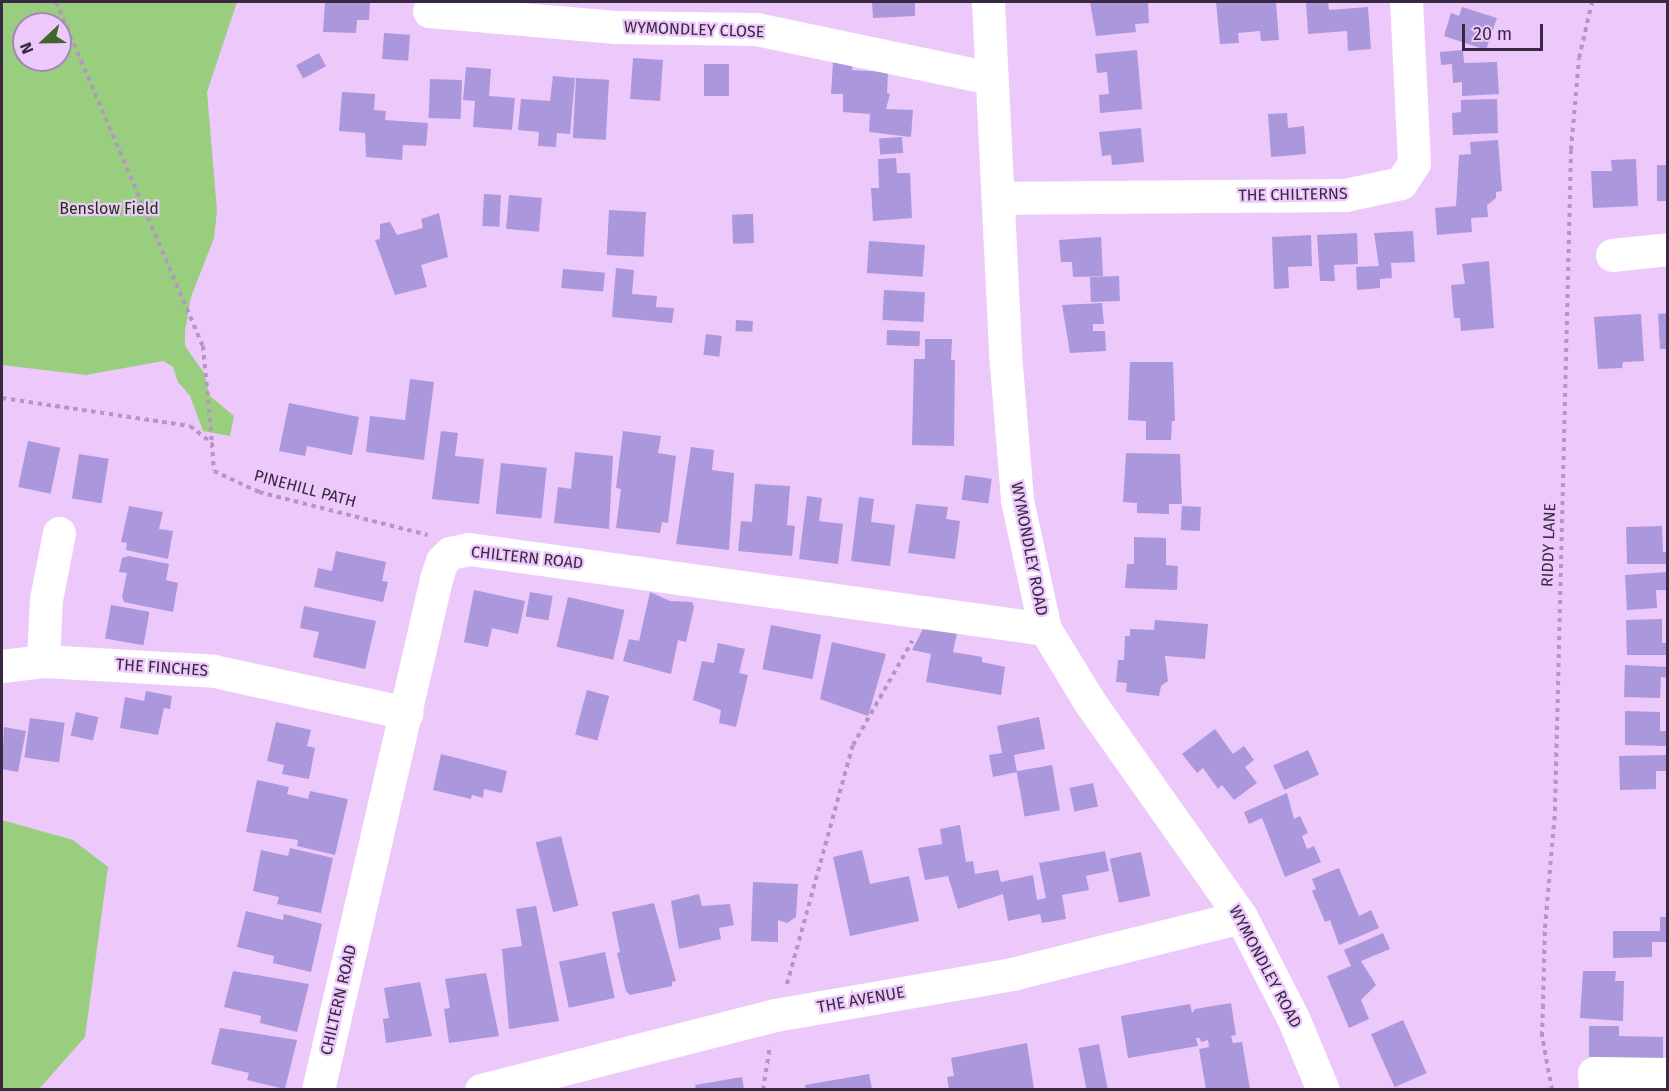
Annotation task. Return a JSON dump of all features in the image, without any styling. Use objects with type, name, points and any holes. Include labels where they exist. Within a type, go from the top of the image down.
[{"type":"street","name":"WYMONDLEY ROAD","points":[[988,2],[1017,500],[1045,629],[1090,704],[1241,917],[1293,1018],[1323,1089]]},
{"type":"street","name":"THE CHILTERNS","points":[[998,198],[1345,195],[1401,183],[1414,163],[1406,2]]},
{"type":"street","name":"WYMONDLEY CLOSE","points":[[429,11],[615,27],[756,29],[991,78]]},
{"type":"street","points":[[1612,255],[1668,249]]},
{"type":"street","points":[[43,661],[46,598],[59,533]]},
{"type":"street","name":"CHILTERN ROAD","points":[[318,1089],[436,579],[442,561],[450,553],[469,549],[1045,629]]},
{"type":"street","name":"THE FINCHES","points":[[2,666],[43,661],[214,671],[406,713]]},
{"type":"street","name":"THE AVENUE","points":[[481,1089],[775,1015],[1012,974],[1241,917]]},
{"type":"street","points":[[1594,1089],[1594,1073],[1668,1074]]},
{"type":"path","points":[[56,2],[191,311],[203,346],[212,444]]},
{"type":"path","name":"RIDDY LANE","points":[[1551,1089],[1542,1036],[1544,951],[1555,810],[1571,150],[1579,58],[1592,2]]},
{"type":"path","points":[[2,398],[190,426],[212,444]]},
{"type":"path","name":"PINEHILL PATH","points":[[212,444],[214,471],[259,492],[431,536],[450,553]]},
{"type":"path","points":[[763,1089],[775,1015],[797,954],[853,745],[928,614]]},
{"type":"green space","name":"Benslow Field","points":[[2,2],[237,2],[207,92],[217,211],[214,238],[191,297],[185,331],[185,346],[204,373],[210,396],[234,416],[230,436],[203,431],[190,396],[178,382],[173,367],[163,361],[86,375],[2,365]]},
{"type":"green space","points":[[2,820],[73,840],[108,867],[85,1037],[39,1089],[2,1089]]},
{"type":"building","points":[[325,2],[370,2],[369,20],[357,20],[356,33],[323,32]]},
{"type":"building","points":[[872,2],[915,2],[915,16],[873,18]]},
{"type":"building","points":[[1090,2],[1148,2],[1149,23],[1135,24],[1136,32],[1096,36]]},
{"type":"building","points":[[1216,2],[1276,2],[1279,40],[1261,41],[1260,31],[1238,33],[1239,43],[1220,44]]},
{"type":"building","points":[[1306,2],[1328,2],[1329,10],[1368,7],[1371,49],[1348,51],[1347,31],[1308,34]]},
{"type":"building","points":[[1462,7],[1497,18],[1486,50],[1444,36],[1451,13],[1459,16]]},
{"type":"building","points":[[384,33],[410,35],[408,61],[382,59]]},
{"type":"building","points":[[1137,50],[1142,109],[1100,113],[1099,95],[1109,94],[1107,72],[1097,73],[1095,54]]},
{"type":"building","points":[[1463,50],[1464,63],[1497,62],[1499,94],[1462,96],[1462,82],[1453,83],[1452,64],[1441,65],[1440,52]]},
{"type":"building","points":[[319,53],[326,66],[303,78],[296,65]]},
{"type":"building","points":[[633,58],[663,60],[660,101],[630,99]]},
{"type":"building","points":[[833,62],[853,63],[852,70],[888,72],[887,93],[890,94],[886,109],[913,110],[911,137],[869,132],[870,114],[843,112],[843,94],[831,94]]},
{"type":"building","points":[[704,64],[729,64],[729,96],[704,96]]},
{"type":"building","points":[[466,67],[491,69],[489,96],[515,98],[512,130],[473,127],[475,101],[463,100]]},
{"type":"building","points":[[553,76],[575,78],[570,134],[557,133],[556,147],[538,146],[539,132],[518,130],[521,99],[550,101]]},
{"type":"building","points":[[576,78],[609,80],[606,140],[573,138]]},
{"type":"building","points":[[430,79],[462,80],[461,119],[429,118]]},
{"type":"building","points":[[342,92],[375,94],[374,110],[386,111],[385,120],[428,123],[426,146],[403,145],[402,160],[366,157],[365,133],[339,131]]},
{"type":"building","points":[[1497,99],[1498,133],[1453,135],[1452,113],[1461,112],[1461,100]]},
{"type":"building","points":[[1287,113],[1288,128],[1304,126],[1306,154],[1271,157],[1268,114]]},
{"type":"building","points":[[1141,128],[1144,162],[1112,165],[1111,155],[1102,156],[1099,132]]},
{"type":"building","points":[[902,137],[903,153],[880,155],[879,139]]},
{"type":"building","points":[[1498,140],[1502,191],[1496,192],[1496,198],[1487,205],[1488,217],[1471,218],[1472,232],[1437,235],[1435,208],[1456,206],[1459,155],[1471,154],[1470,142]]},
{"type":"building","points":[[896,158],[897,173],[910,173],[912,218],[873,221],[871,188],[879,188],[878,159]]},
{"type":"building","points":[[1636,159],[1638,206],[1593,208],[1591,171],[1612,171],[1611,160]]},
{"type":"building","points":[[1657,165],[1668,165],[1668,201],[1657,201]]},
{"type":"building","points":[[484,194],[501,195],[499,227],[482,226]]},
{"type":"building","points":[[509,195],[542,198],[539,232],[506,229]]},
{"type":"building","points":[[609,210],[646,212],[644,257],[607,255]]},
{"type":"building","points":[[439,213],[448,257],[421,265],[427,287],[395,295],[375,240],[380,239],[380,224],[390,222],[397,235],[423,228],[421,219]]},
{"type":"building","points":[[753,214],[754,243],[733,244],[732,215]]},
{"type":"building","points":[[1413,231],[1415,262],[1391,263],[1392,278],[1380,279],[1380,288],[1357,290],[1356,267],[1379,266],[1374,233]]},
{"type":"building","points":[[1357,233],[1358,264],[1334,265],[1335,281],[1320,281],[1317,235]]},
{"type":"building","points":[[1311,235],[1312,266],[1288,267],[1289,288],[1274,289],[1272,237]]},
{"type":"building","points":[[1101,237],[1103,276],[1073,277],[1072,262],[1061,262],[1059,240]]},
{"type":"building","points":[[869,241],[925,245],[923,277],[867,273]]},
{"type":"building","points":[[1489,261],[1494,328],[1461,331],[1460,318],[1454,318],[1451,285],[1465,284],[1462,264]]},
{"type":"building","points":[[616,268],[634,270],[632,294],[657,296],[656,307],[674,308],[672,323],[612,317]]},
{"type":"building","points":[[563,269],[605,273],[603,292],[561,288]]},
{"type":"building","points":[[1119,276],[1120,301],[1091,302],[1090,277]]},
{"type":"building","points":[[884,290],[925,292],[923,322],[882,320]]},
{"type":"building","points":[[1102,303],[1104,324],[1093,324],[1093,331],[1105,331],[1106,351],[1070,353],[1062,305]]},
{"type":"building","points":[[1668,313],[1668,349],[1660,349],[1658,314]]},
{"type":"building","points":[[1641,314],[1644,361],[1623,362],[1622,368],[1598,369],[1594,317]]},
{"type":"building","points":[[736,320],[753,321],[752,332],[735,331]]},
{"type":"building","points":[[887,330],[920,331],[919,346],[886,345]]},
{"type":"building","points":[[706,334],[722,336],[719,357],[703,355]]},
{"type":"building","points":[[925,339],[952,339],[951,360],[955,360],[954,446],[912,445],[914,359],[925,359]]},
{"type":"building","points":[[1130,362],[1173,362],[1175,421],[1172,421],[1171,440],[1146,440],[1146,421],[1128,420]]},
{"type":"building","points":[[410,379],[434,382],[424,460],[366,452],[370,416],[405,420]]},
{"type":"building","points":[[289,403],[359,417],[352,455],[307,446],[305,456],[279,451]]},
{"type":"building","points":[[441,431],[458,433],[455,456],[484,459],[479,504],[432,499]]},
{"type":"building","points":[[623,431],[661,436],[658,453],[676,456],[668,523],[662,522],[660,533],[616,528],[621,489],[616,488]]},
{"type":"building","points":[[28,441],[60,448],[51,494],[18,487]]},
{"type":"building","points":[[691,447],[714,450],[712,470],[734,473],[729,550],[676,544]]},
{"type":"building","points":[[575,452],[613,456],[609,529],[554,523],[558,487],[571,489]]},
{"type":"building","points":[[1126,453],[1180,454],[1182,504],[1169,504],[1169,514],[1137,513],[1137,503],[1123,502]]},
{"type":"building","points":[[79,454],[109,459],[102,503],[72,498]]},
{"type":"building","points":[[501,463],[547,468],[541,519],[496,514]]},
{"type":"building","points":[[965,475],[992,479],[988,504],[962,500]]},
{"type":"building","points":[[755,484],[790,486],[787,525],[795,526],[792,556],[738,551],[741,521],[752,522]]},
{"type":"building","points":[[807,496],[822,498],[819,521],[843,524],[838,564],[799,559]]},
{"type":"building","points":[[859,497],[874,499],[871,522],[895,525],[890,566],[851,561]]},
{"type":"building","points":[[916,504],[948,507],[946,519],[960,521],[955,559],[908,553]]},
{"type":"building","points":[[129,506],[163,512],[159,529],[173,531],[168,559],[126,550],[127,543],[121,542]]},
{"type":"building","points":[[1182,506],[1201,507],[1200,531],[1181,530]]},
{"type":"building","points":[[1662,526],[1663,552],[1668,552],[1668,564],[1627,564],[1626,527]]},
{"type":"building","points":[[1134,537],[1166,538],[1166,565],[1178,566],[1177,590],[1125,588],[1127,564],[1134,564]]},
{"type":"building","points":[[336,551],[386,562],[382,581],[388,582],[383,602],[314,587],[318,568],[332,571]]},
{"type":"building","points":[[129,556],[169,564],[166,580],[178,583],[173,612],[124,602],[122,597],[127,573],[119,572],[122,558]]},
{"type":"building","points":[[1668,572],[1668,590],[1656,590],[1657,608],[1627,610],[1625,575]]},
{"type":"building","points":[[474,590],[525,601],[518,634],[492,628],[488,647],[464,642]]},
{"type":"building","points":[[530,592],[553,596],[548,621],[526,617]]},
{"type":"building","points":[[650,592],[670,601],[692,602],[694,607],[686,642],[678,640],[671,674],[623,661],[629,639],[639,641]]},
{"type":"building","points":[[568,597],[625,610],[613,660],[557,647]]},
{"type":"building","points":[[111,605],[149,612],[144,645],[105,638]]},
{"type":"building","points":[[304,606],[376,621],[365,669],[313,657],[319,632],[300,628]]},
{"type":"building","points":[[1662,619],[1662,643],[1668,643],[1668,655],[1627,655],[1626,620]]},
{"type":"building","points":[[1155,620],[1208,624],[1205,659],[1165,656],[1168,681],[1161,686],[1159,696],[1126,692],[1127,683],[1116,682],[1118,660],[1124,660],[1125,636],[1130,636],[1130,629],[1154,630]]},
{"type":"building","points":[[771,625],[821,635],[812,679],[762,669]]},
{"type":"building","points":[[924,627],[957,633],[953,652],[982,657],[982,662],[1005,667],[1001,695],[926,682],[931,654],[912,650]]},
{"type":"building","points":[[832,642],[886,654],[868,716],[820,699]]},
{"type":"building","points":[[718,643],[745,649],[739,673],[748,675],[736,727],[719,723],[721,710],[693,700],[702,661],[714,663]]},
{"type":"building","points":[[1625,665],[1668,667],[1668,678],[1661,677],[1660,698],[1624,697]]},
{"type":"building","points":[[587,690],[609,696],[597,740],[575,734]]},
{"type":"building","points":[[146,691],[172,696],[170,709],[164,708],[158,735],[120,728],[125,697],[144,701]]},
{"type":"building","points":[[1625,711],[1660,712],[1660,731],[1668,731],[1668,746],[1625,745]]},
{"type":"building","points":[[76,712],[98,717],[93,741],[71,735]]},
{"type":"building","points":[[1039,717],[1045,749],[1014,755],[1017,772],[993,777],[989,755],[1002,753],[997,726]]},
{"type":"building","points":[[30,718],[65,723],[59,762],[24,758]]},
{"type":"building","points":[[276,722],[311,730],[307,746],[315,748],[309,779],[282,774],[284,765],[267,761]]},
{"type":"building","points":[[4,727],[26,731],[18,772],[2,769]]},
{"type":"building","points":[[1215,729],[1233,754],[1244,746],[1254,760],[1245,767],[1257,783],[1234,800],[1222,785],[1218,789],[1203,768],[1197,773],[1182,754]]},
{"type":"building","points":[[1308,750],[1319,775],[1284,790],[1273,765]]},
{"type":"building","points":[[441,754],[507,771],[502,793],[484,789],[483,798],[472,795],[471,799],[433,790]]},
{"type":"building","points":[[1667,755],[1667,771],[1656,771],[1656,789],[1620,790],[1619,756]]},
{"type":"building","points":[[1052,765],[1060,810],[1025,817],[1017,771]]},
{"type":"building","points":[[257,780],[289,787],[287,794],[308,799],[310,791],[348,799],[335,855],[297,846],[298,840],[246,832]]},
{"type":"building","points":[[1093,783],[1098,806],[1075,811],[1070,788]]},
{"type":"building","points":[[1287,793],[1294,819],[1300,816],[1308,833],[1302,836],[1307,849],[1314,846],[1321,862],[1285,877],[1262,818],[1249,824],[1244,812]]},
{"type":"building","points":[[960,825],[966,862],[973,861],[975,874],[998,870],[1001,882],[1033,875],[1037,900],[1046,898],[1039,863],[1105,851],[1109,871],[1086,876],[1089,890],[1062,895],[1066,919],[1042,923],[1040,914],[1008,921],[1003,894],[958,909],[948,876],[925,880],[918,848],[942,844],[940,829]]},
{"type":"building","points":[[561,836],[578,906],[553,912],[536,842]]},
{"type":"building","points":[[290,848],[333,858],[321,913],[277,904],[279,897],[253,891],[261,850],[288,856]]},
{"type":"building","points":[[862,850],[870,884],[909,876],[919,921],[850,936],[833,857]]},
{"type":"building","points":[[1141,852],[1150,896],[1119,903],[1110,859]]},
{"type":"building","points":[[1339,868],[1359,916],[1371,910],[1379,928],[1339,945],[1330,920],[1325,922],[1312,891],[1316,889],[1312,879]]},
{"type":"building","points":[[753,882],[798,884],[796,917],[787,923],[778,920],[778,942],[751,941]]},
{"type":"building","points":[[699,894],[702,906],[730,904],[734,925],[719,928],[721,939],[679,949],[671,901]]},
{"type":"building","points":[[654,903],[676,981],[672,982],[672,986],[630,995],[626,991],[617,953],[620,952],[612,912]]},
{"type":"building","points":[[536,906],[559,1021],[509,1029],[502,949],[522,946],[516,909]]},
{"type":"building","points":[[246,911],[283,920],[284,914],[322,924],[311,972],[273,963],[274,956],[237,947]]},
{"type":"building","points":[[1660,917],[1668,917],[1668,942],[1652,942],[1652,957],[1613,958],[1613,931],[1660,931]]},
{"type":"building","points":[[1383,933],[1390,949],[1361,961],[1376,985],[1361,1000],[1369,1019],[1349,1028],[1327,976],[1351,966],[1344,950]]},
{"type":"building","points":[[605,952],[615,998],[569,1008],[559,962]]},
{"type":"building","points":[[233,971],[309,984],[297,1032],[260,1023],[261,1016],[224,1007]]},
{"type":"building","points":[[1583,971],[1616,971],[1615,981],[1624,981],[1623,1021],[1580,1018]]},
{"type":"building","points":[[486,973],[499,1036],[449,1043],[444,1009],[450,1008],[445,979]]},
{"type":"building","points":[[420,982],[432,1036],[386,1043],[383,1019],[389,1018],[384,988]]},
{"type":"building","points":[[1231,1003],[1236,1035],[1231,1036],[1233,1043],[1242,1042],[1250,1089],[1206,1089],[1199,1049],[1209,1047],[1208,1040],[1201,1042],[1200,1038],[1196,1038],[1198,1046],[1128,1058],[1121,1016],[1190,1004],[1192,1013],[1195,1009]]},
{"type":"building","points":[[1403,1020],[1427,1073],[1395,1087],[1371,1034]]},
{"type":"building","points":[[1589,1026],[1619,1026],[1619,1036],[1663,1037],[1663,1059],[1589,1057]]},
{"type":"building","points":[[220,1028],[297,1040],[285,1089],[247,1080],[249,1073],[211,1064]]},
{"type":"building","points":[[1027,1043],[1034,1089],[949,1089],[947,1077],[954,1076],[951,1058]]},
{"type":"building","points":[[1099,1044],[1108,1089],[1087,1090],[1078,1048]]},
{"type":"building","points":[[869,1074],[872,1089],[806,1089],[805,1085]]},
{"type":"building","points":[[742,1077],[744,1089],[696,1089],[695,1085]]}]
